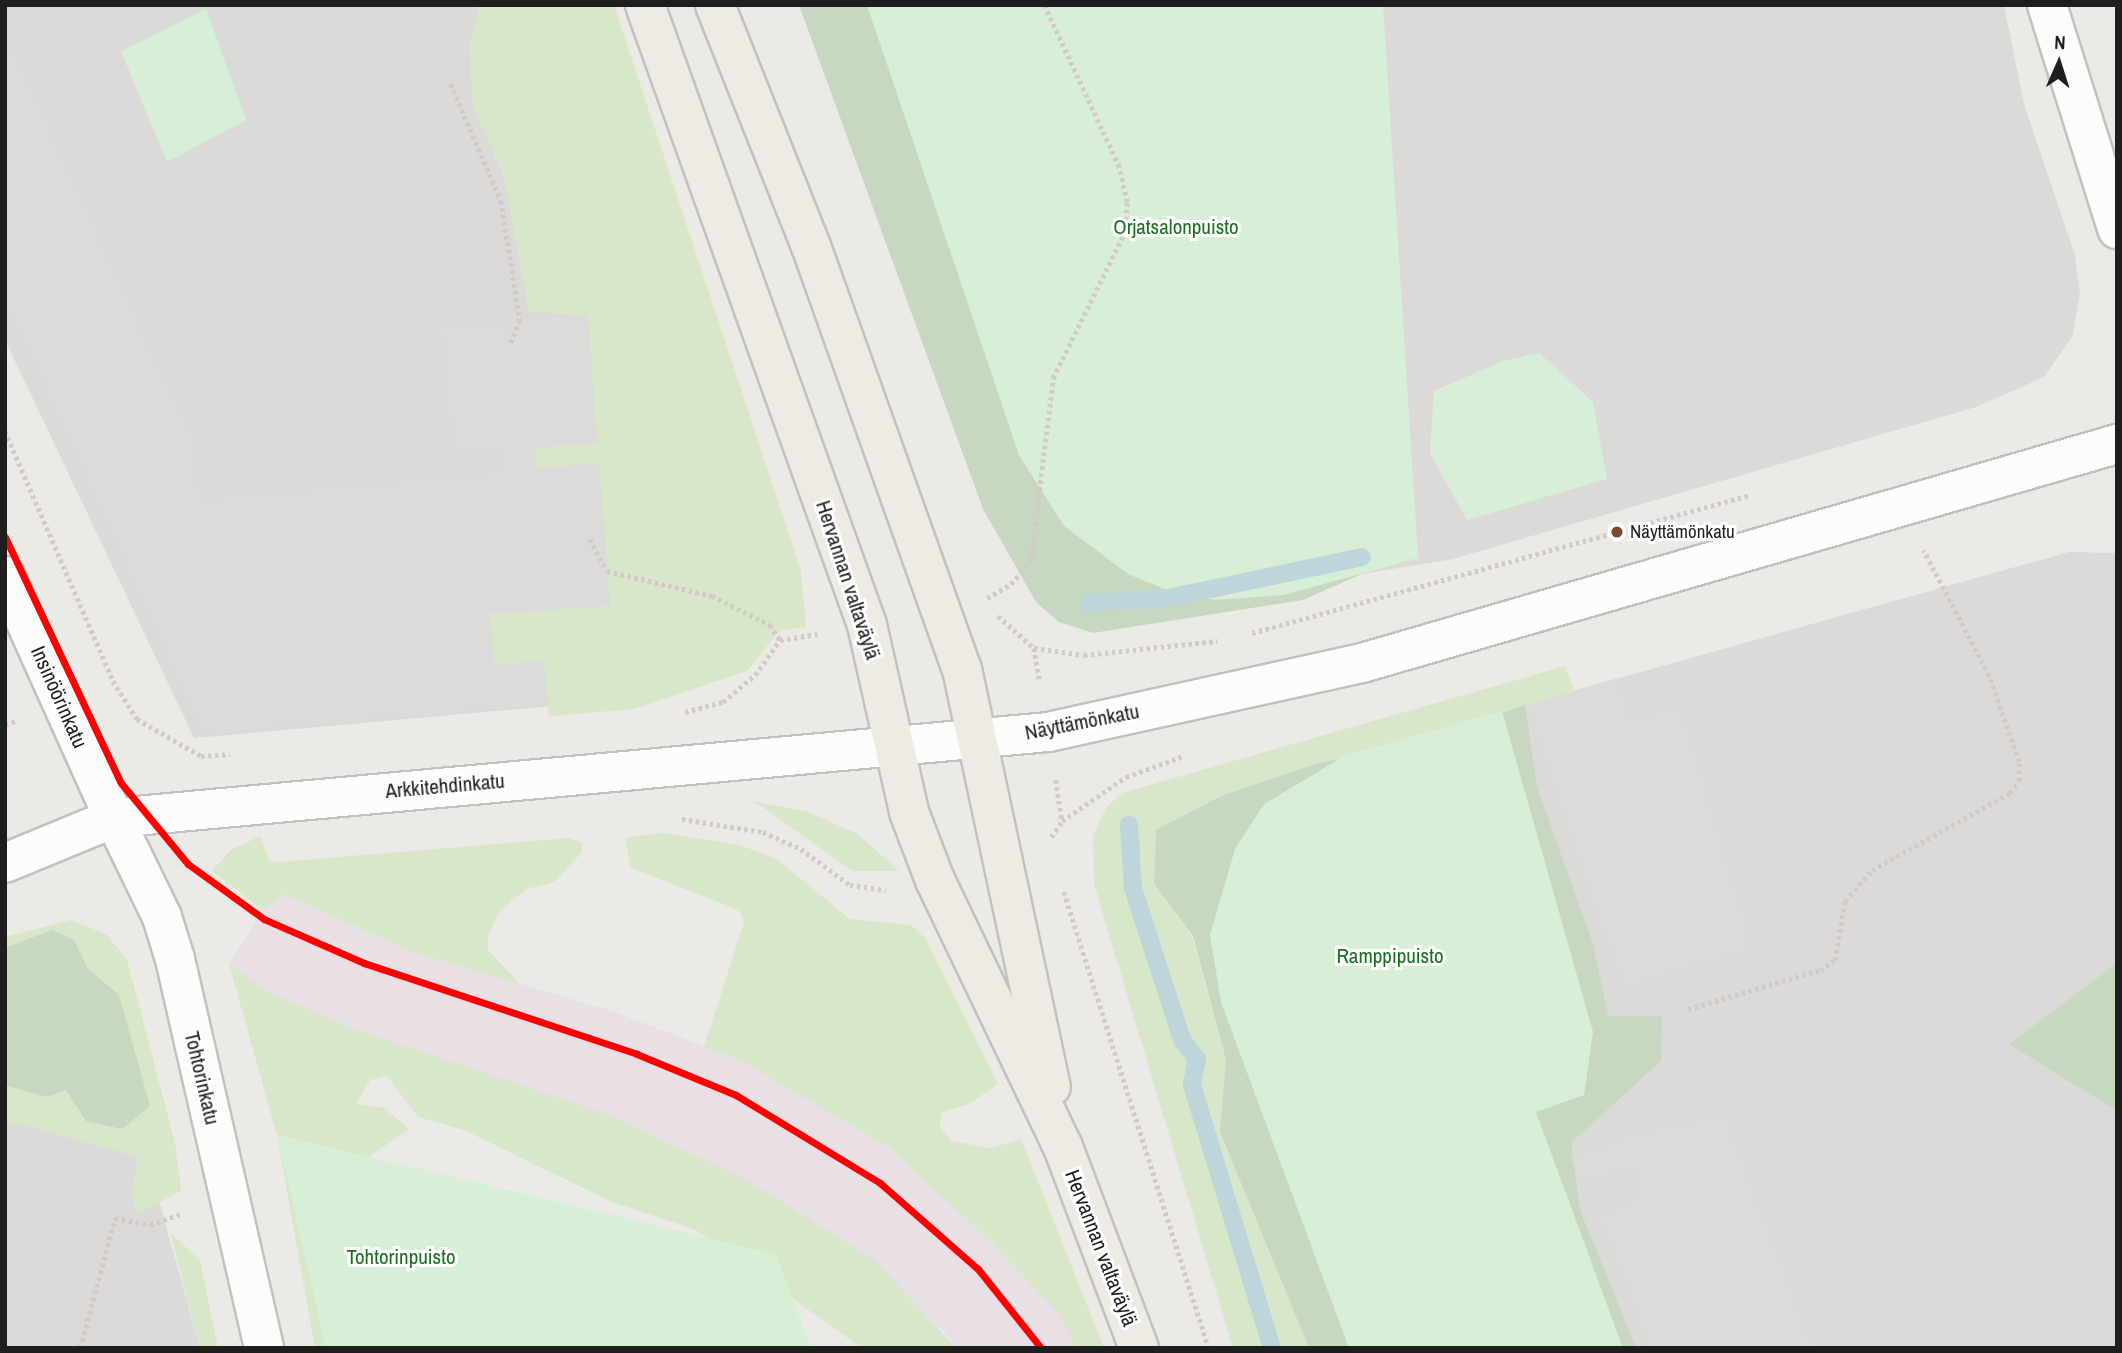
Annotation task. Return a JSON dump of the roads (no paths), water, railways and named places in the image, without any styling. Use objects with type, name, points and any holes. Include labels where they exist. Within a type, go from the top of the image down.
[{"type":"main road","name":"Hervannan valtaväylä","points":[[645,5],[867,625],[894,746],[935,880],[1063,1147],[1139,1348]]},
{"type":"main road","name":"Hervannan valtaväylä","points":[[715,5],[811,246],[941,609],[978,739],[1063,1147]]},
{"type":"street","points":[[2047,5],[2117,229]]},
{"type":"street","name":"Näyttämönkatu","points":[[894,746],[1048,732],[1362,663],[2117,444]]},
{"type":"street","name":"Insinöörinkatu","points":[[5,576],[114,818]]},
{"type":"street","name":"Arkkitehdinkatu","points":[[5,863],[114,818],[894,746]]},
{"type":"street","name":"Tohtorinkatu","points":[[114,818],[162,917],[175,959],[264,1348]]},
{"type":"waterway","points":[[1089,603],[1168,598],[1362,557]]},
{"type":"waterway","points":[[1129,825],[1133,888],[1182,1040],[1197,1059],[1192,1085],[1272,1348]]},
{"type":"place","name":"Näyttämönkatu","points":[[1617,532]]},
{"type":"park label","name":"Orjatsalonpuisto","points":[[1176,227]]},
{"type":"park label","name":"Ramppipuisto","points":[[1390,956]]},
{"type":"park label","name":"Tohtorinpuisto","points":[[401,1257]]}]
